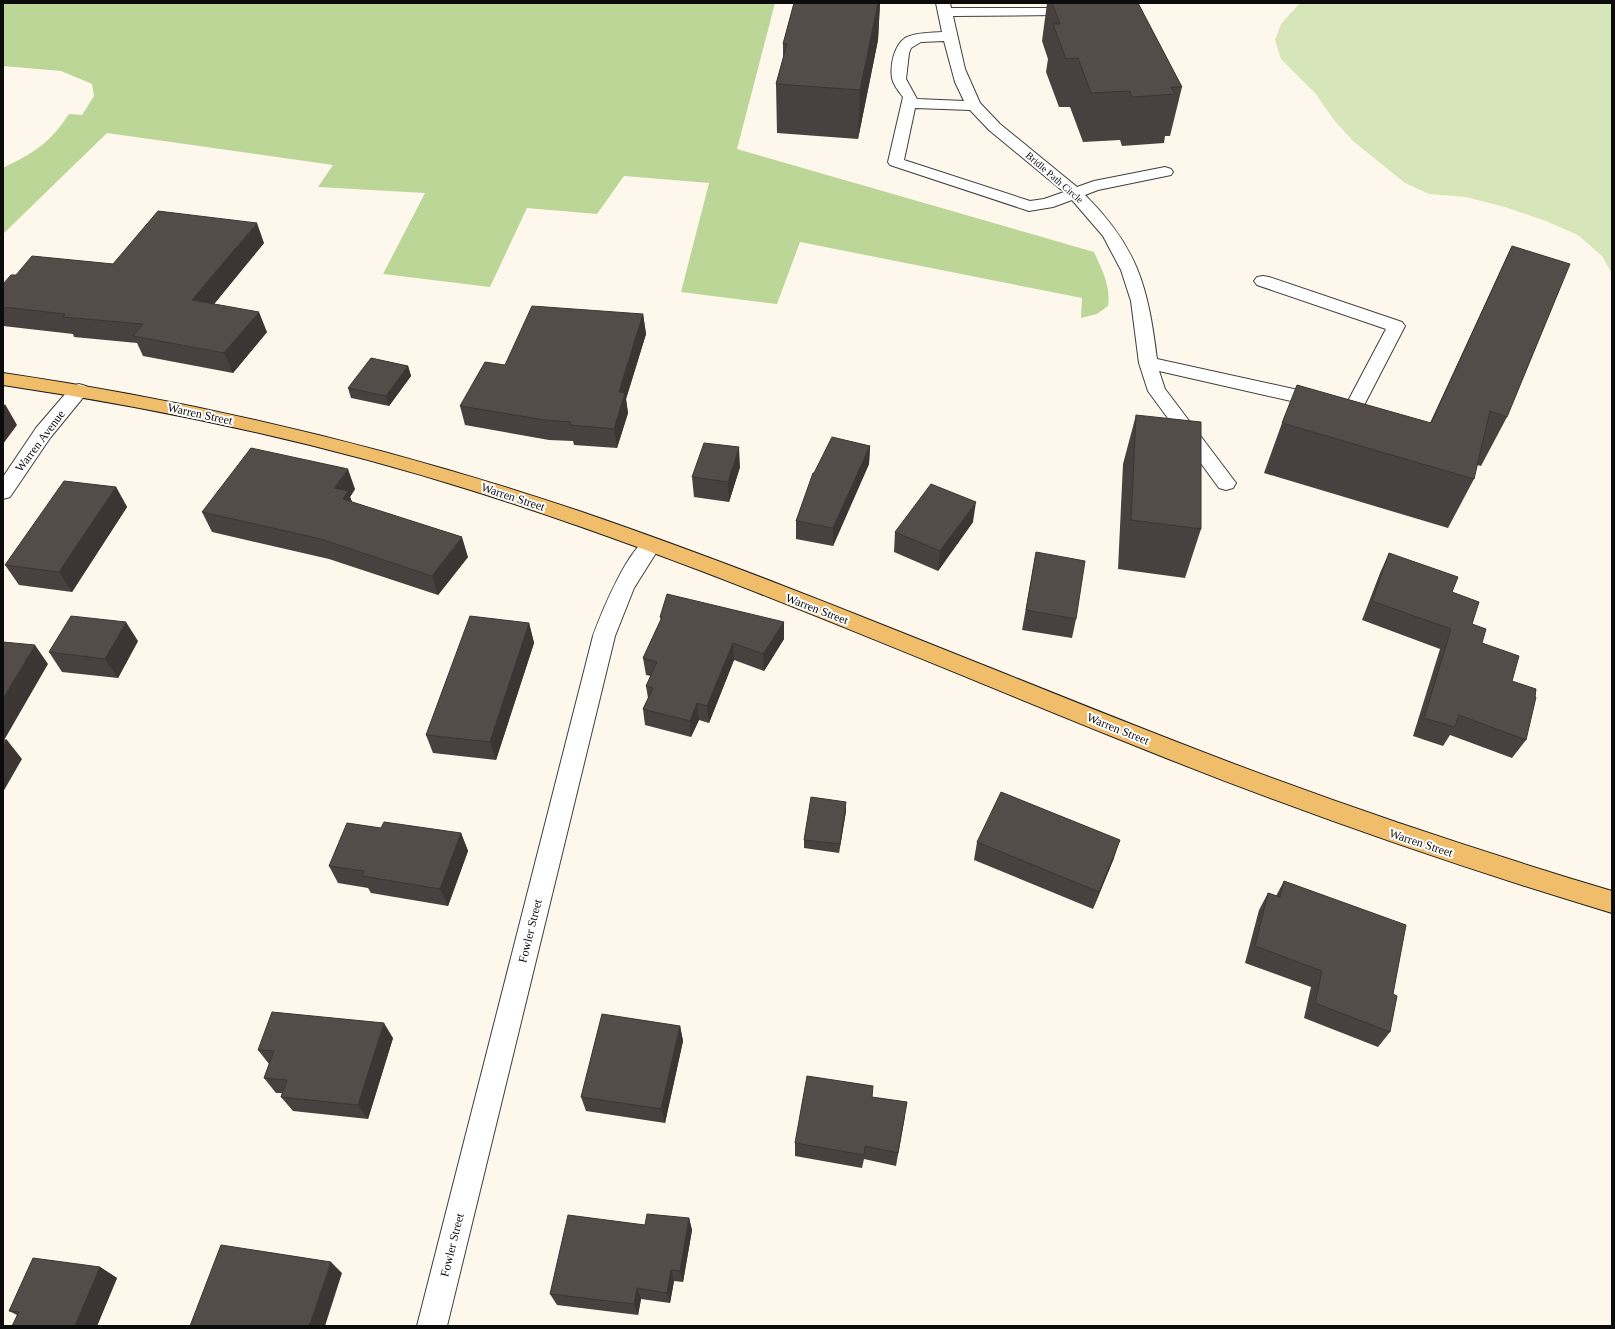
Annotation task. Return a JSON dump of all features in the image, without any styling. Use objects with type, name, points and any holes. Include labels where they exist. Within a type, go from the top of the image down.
[{"type":"main road","name":"Warren Street","points":[[3,380],[79,390],[198,413],[356,451],[506,494],[651,545],[820,610],[1317,806],[1507,871],[1612,902]]},
{"type":"street","points":[[944,8],[1057,11]]},
{"type":"street","name":"Bridle Path Circle","points":[[944,8],[963,84],[973,105],[992,124],[1074,193],[1102,222],[1121,251],[1134,282],[1144,320],[1151,379],[1157,392],[1226,483]]},
{"type":"street","points":[[951,36],[909,40],[905,45],[899,79],[908,93],[910,103],[896,162],[1029,206],[1047,204],[1074,193],[1100,185],[1165,172]]},
{"type":"street","points":[[910,103],[957,106],[973,105]]},
{"type":"street","points":[[1148,363],[1353,409],[1396,326],[1263,281]]},
{"type":"street","name":"Warren Avenue","points":[[3,492],[43,432],[79,390]]},
{"type":"street","name":"Fowler Street","points":[[432,1326],[604,636],[617,598],[627,579],[651,545]]},
{"type":"green space","points":[[3,3],[775,3],[737,149],[1094,252],[1107,285],[1109,299],[1108,306],[1097,314],[1081,318],[1082,298],[800,242],[777,304],[681,292],[709,183],[624,176],[597,214],[527,208],[490,287],[383,274],[425,193],[318,187],[333,165],[107,133],[3,234],[3,168],[33,152],[48,140],[69,114],[82,115],[94,96],[92,84],[61,71],[3,66]]},
{"type":"green space","points":[[1300,3],[1612,3],[1612,274],[1602,256],[1578,235],[1546,221],[1505,207],[1466,197],[1429,194],[1405,183],[1353,141],[1334,120],[1315,93],[1281,59],[1275,40],[1281,24]]},
{"type":"building","points":[[794,3],[878,3],[860,90],[776,84],[787,44],[783,44]]},
{"type":"building","points":[[1052,3],[1138,3],[1182,87],[1171,87],[1175,94],[1132,97],[1130,91],[1091,93],[1078,58],[1066,59],[1053,24],[1060,24]]},
{"type":"building","points":[[158,211],[257,223],[192,300],[259,312],[224,353],[133,336],[143,324],[63,317],[65,314],[3,307],[3,284],[11,275],[16,275],[32,256],[113,264]]},
{"type":"building","points":[[1512,246],[1570,264],[1507,417],[1490,411],[1474,479],[1282,423],[1297,385],[1431,423]]},
{"type":"building","points":[[532,306],[643,314],[619,392],[625,393],[614,429],[570,425],[571,422],[545,420],[460,406],[485,362],[505,365]]},
{"type":"building","points":[[371,358],[408,366],[386,396],[348,388]]},
{"type":"building","points":[[1136,415],[1201,422],[1201,529],[1131,520]]},
{"type":"building","points":[[832,437],[870,446],[833,528],[796,521],[813,473]]},
{"type":"building","points":[[704,443],[739,447],[728,482],[692,477]]},
{"type":"building","points":[[251,448],[348,469],[334,488],[348,491],[343,499],[462,537],[432,576],[321,539],[202,512]]},
{"type":"building","points":[[64,481],[116,487],[59,572],[5,565]]},
{"type":"building","points":[[931,484],[976,502],[940,551],[895,532]]},
{"type":"building","points":[[1036,552],[1085,561],[1076,619],[1026,610]]},
{"type":"building","points":[[1389,553],[1458,577],[1452,592],[1479,602],[1472,624],[1486,629],[1482,643],[1519,656],[1512,681],[1536,689],[1536,697],[1526,740],[1459,715],[1455,727],[1424,718],[1451,629],[1372,601]]},
{"type":"building","points":[[667,594],[784,622],[763,654],[733,643],[707,706],[697,703],[690,721],[643,709],[653,688],[646,686],[657,662],[643,658],[662,617],[660,617]]},
{"type":"building","points":[[71,616],[126,622],[105,659],[49,652]]},
{"type":"building","points":[[470,616],[529,623],[490,742],[426,735]]},
{"type":"building","points":[[3,642],[35,645],[3,698]]},
{"type":"building","points":[[3,740],[7,740],[3,747]]},
{"type":"building","points":[[1001,792],[1120,840],[1099,892],[977,842]]},
{"type":"building","points":[[811,797],[846,802],[840,844],[804,840]]},
{"type":"building","points":[[384,822],[461,833],[440,889],[362,876],[364,871],[329,866],[347,823],[381,828]]},
{"type":"building","points":[[1284,881],[1406,925],[1393,994],[1397,996],[1390,1032],[1315,1003],[1322,971],[1255,946],[1268,893],[1280,897]]},
{"type":"building","points":[[272,1012],[384,1023],[358,1105],[281,1097],[287,1080],[264,1078],[274,1051],[258,1050]]},
{"type":"building","points":[[602,1014],[680,1026],[661,1109],[581,1097]]},
{"type":"building","points":[[807,1076],[873,1086],[872,1097],[907,1102],[898,1153],[865,1146],[864,1155],[795,1143]]},
{"type":"building","points":[[647,1214],[689,1218],[680,1271],[671,1270],[667,1293],[637,1288],[634,1304],[550,1294],[568,1215],[645,1225]]},
{"type":"building","points":[[221,1245],[331,1262],[309,1326],[190,1326]]},
{"type":"building","points":[[33,1258],[100,1267],[75,1326],[12,1326],[19,1312],[9,1311]]}]
